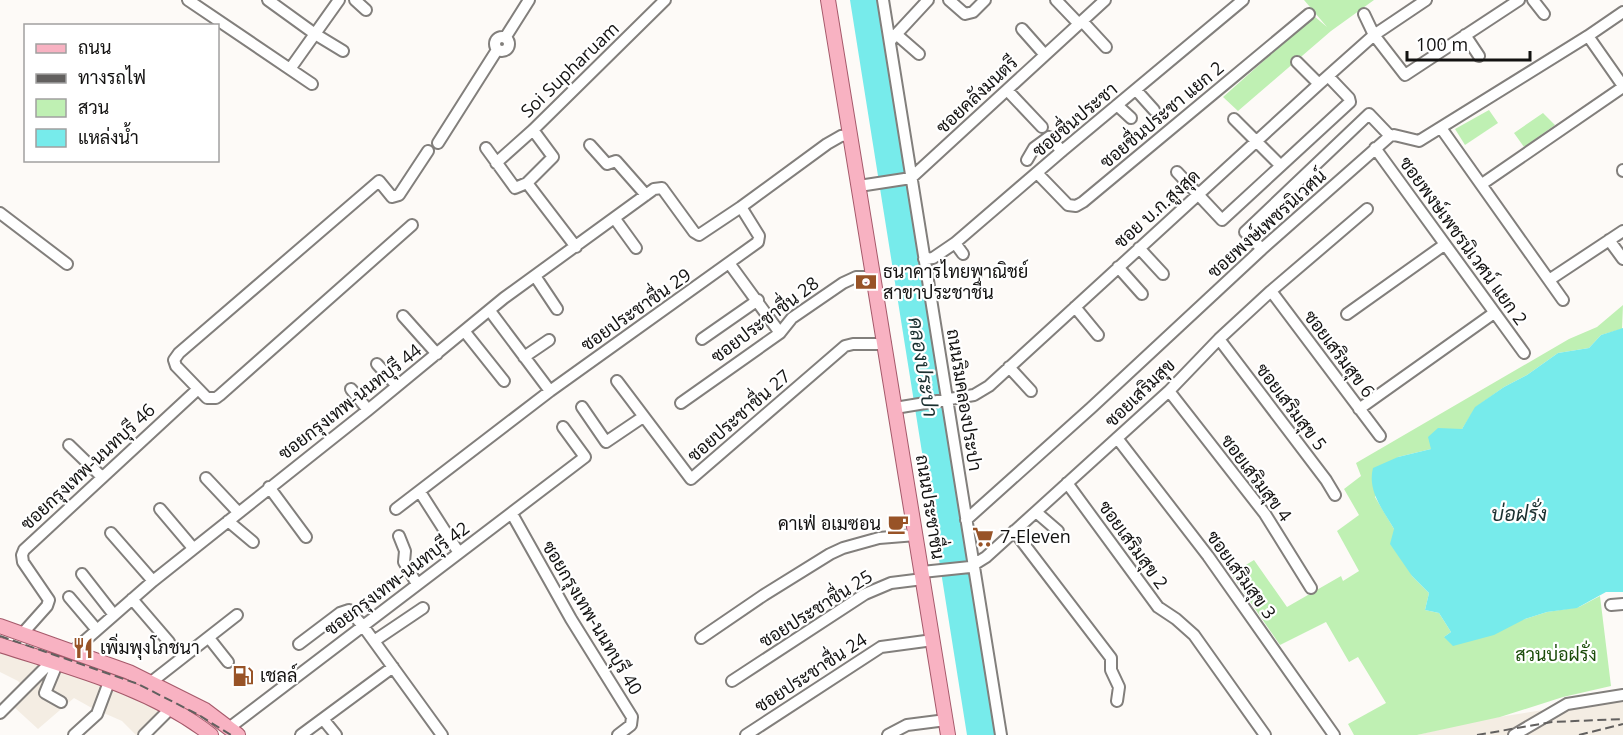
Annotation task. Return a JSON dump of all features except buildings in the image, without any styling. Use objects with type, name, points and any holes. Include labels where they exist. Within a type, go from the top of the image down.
[{"type":"main road","name":"ถนนประชาชื่น","points":[[828,0],[850,135],[865,185],[874,277],[948,735]]},
{"type":"main road","points":[[0,626],[73,651],[150,683],[205,710],[234,732]]},
{"type":"main road","points":[[0,645],[104,680],[170,709],[211,735]]},
{"type":"main road","points":[[104,663],[98,667],[104,680]]},
{"type":"street","points":[[188,0],[312,84]]},
{"type":"street","points":[[268,0],[343,51]]},
{"type":"street","points":[[290,69],[339,0]]},
{"type":"street","points":[[355,0],[366,9]]},
{"type":"street","points":[[438,143],[496,50],[494,43],[496,39],[505,38],[529,0]]},
{"type":"street","name":"Soi Supharuam","points":[[496,162],[533,130],[665,0]]},
{"type":"street","name":"ถนนริมคลองประปา","points":[[883,0],[893,37],[909,179],[1001,735]]},
{"type":"street","points":[[919,54],[893,37],[928,0]]},
{"type":"street","points":[[949,0],[965,14],[973,12],[986,0]]},
{"type":"street","points":[[1056,0],[1106,47]]},
{"type":"street","name":"ซอยคลังมนตรี","points":[[909,179],[1105,0]]},
{"type":"street","name":"ซอยชื่นประชา","points":[[924,259],[933,258],[955,243],[1243,0]]},
{"type":"street","name":"ซอย บ.ก.สูงสุด","points":[[895,408],[974,395],[989,386],[1374,35],[1426,0]]},
{"type":"street","points":[[1364,14],[1374,35],[1405,75],[1519,0]]},
{"type":"street","points":[[1533,0],[1544,14]]},
{"type":"street","points":[[1262,249],[1245,232],[1369,114],[1390,136],[1419,141],[1623,12]]},
{"type":"street","name":"ซอยชื่นประชา แยก 2","points":[[1037,173],[1068,205],[1076,206],[1083,202],[1309,14]]},
{"type":"street","points":[[1022,29],[1046,55]]},
{"type":"street","points":[[1465,35],[1479,56]]},
{"type":"street","points":[[1482,184],[1623,87],[1588,36]]},
{"type":"street","points":[[1297,62],[1319,84]]},
{"type":"street","points":[[1177,172],[1222,220],[1350,102],[1349,98],[1328,76]]},
{"type":"street","points":[[1007,90],[1042,127]]},
{"type":"street","points":[[1136,90],[1154,110]]},
{"type":"street","points":[[1118,106],[1131,118]]},
{"type":"street","points":[[1234,119],[1280,165]]},
{"type":"street","points":[[1441,128],[1563,300]]},
{"type":"street","points":[[486,148],[515,188],[527,183],[553,157],[533,130]]},
{"type":"street","points":[[590,145],[607,164],[616,161],[650,192],[662,188],[699,236],[827,144],[841,136],[850,135]]},
{"type":"street","name":"ซอยพงษ์เพชรนิเวศน์","points":[[966,520],[1091,408],[1262,249],[1390,136]]},
{"type":"street","points":[[1027,160],[1034,148],[1049,137],[1062,151]]},
{"type":"street","name":"ซอยพงษ์เพชรนิเวศน์ แยก 2","points":[[1375,148],[1524,353]]},
{"type":"street","points":[[412,225],[216,398],[207,398],[176,366],[174,360],[179,353],[379,181],[392,197],[396,197],[428,151]]},
{"type":"street","points":[[865,185],[909,179]]},
{"type":"street","points":[[527,183],[576,247]]},
{"type":"street","name":"ซอยกรุงเทพ-นนทบุรี 44","points":[[73,651],[153,581],[490,310],[650,192]]},
{"type":"street","name":"ซอยประชาชื่น 29","points":[[396,509],[550,391],[758,242],[760,238],[741,207]]},
{"type":"street","name":"ซอยเสริมสุข","points":[[972,566],[986,557],[1117,438],[1271,291],[1367,209]]},
{"type":"street","points":[[0,213],[67,264]]},
{"type":"street","points":[[615,219],[636,248]]},
{"type":"street","points":[[1549,280],[1623,231]]},
{"type":"street","points":[[1609,240],[1623,259]]},
{"type":"street","points":[[955,243],[963,254]]},
{"type":"street","points":[[1347,314],[1444,245]]},
{"type":"street","points":[[1139,248],[1163,274]]},
{"type":"street","points":[[729,263],[780,333]]},
{"type":"street","points":[[1118,267],[1142,294]]},
{"type":"street","points":[[535,276],[557,309]]},
{"type":"street","name":"ซอยประชาชื่น 28","points":[[681,403],[780,333],[792,318],[843,283],[856,277],[874,277]]},
{"type":"street","name":"ซอยเสริมสุข 6","points":[[1271,291],[1380,436]]},
{"type":"street","points":[[702,339],[758,300]]},
{"type":"street","points":[[1075,307],[1098,335]]},
{"type":"street","points":[[490,310],[550,391]]},
{"type":"street","points":[[1359,410],[1494,313]]},
{"type":"street","points":[[403,316],[437,354]]},
{"type":"street","points":[[465,332],[504,381]]},
{"type":"street","name":"ซอยเสริมสุข 5","points":[[1219,339],[1335,495]]},
{"type":"street","points":[[524,357],[549,340]]},
{"type":"street","name":"ซอยประชาชื่น 27","points":[[617,381],[691,479],[845,346],[885,344]]},
{"type":"street","points":[[377,364],[397,386]]},
{"type":"street","points":[[1009,367],[1031,391]]},
{"type":"street","points":[[351,388],[368,410]]},
{"type":"street","name":"ซอยกรุงเทพ-นนทบุรี 46","points":[[22,634],[47,606],[49,600],[23,562],[24,550],[198,389]]},
{"type":"street","name":"ซอยเสริมสุข 4","points":[[1168,391],[1265,514],[1311,588]]},
{"type":"street","points":[[582,407],[606,442],[644,417]]},
{"type":"street","name":"ซอยกรุงเทพ-นนทบุรี 42","points":[[234,732],[363,626],[585,457],[563,427]]},
{"type":"street","name":"ซอยเสริมสุข 3","points":[[1117,438],[1208,556],[1334,735]]},
{"type":"street","points":[[69,445],[102,477]]},
{"type":"street","points":[[206,478],[238,512]]},
{"type":"street","name":"ซอยเสริมสุข 2","points":[[1067,483],[1158,607],[1194,635],[1265,735]]},
{"type":"street","points":[[269,488],[306,537]]},
{"type":"street","points":[[420,492],[459,553]]},
{"type":"street","points":[[160,509],[193,549]]},
{"type":"street","points":[[1035,512],[1058,531]]},
{"type":"street","name":"ซอยกรุงเทพ-นนทบุรี 40","points":[[512,514],[571,619],[632,717],[631,725],[618,735]]},
{"type":"street","points":[[228,521],[253,542]]},
{"type":"street","points":[[1014,531],[1111,658],[1111,670],[1119,687],[1117,701]]},
{"type":"street","points":[[111,533],[153,581]]},
{"type":"street","points":[[701,638],[830,554],[879,538],[916,535]]},
{"type":"street","points":[[399,536],[405,551],[404,562],[417,584]]},
{"type":"street","points":[[922,575],[939,570],[972,566]]},
{"type":"street","points":[[82,573],[114,615]]},
{"type":"street","name":"ซอยประชาชื่น 25","points":[[732,681],[865,594],[891,583],[922,575]]},
{"type":"street","points":[[69,597],[97,630]]},
{"type":"street","points":[[132,599],[169,642]]},
{"type":"street","points":[[1611,605],[1623,604]]},
{"type":"street","points":[[374,641],[423,608]]},
{"type":"street","points":[[299,644],[346,610],[352,612],[442,735]]},
{"type":"street","points":[[150,683],[237,615]]},
{"type":"street","points":[[209,638],[228,662]]},
{"type":"street","name":"ซอยประชาชื่น 24","points":[[746,735],[881,646],[933,640]]},
{"type":"street","points":[[54,663],[43,696],[61,702]]},
{"type":"street","points":[[0,713],[54,663]]},
{"type":"street","points":[[301,735],[393,667]]},
{"type":"street","points":[[74,735],[97,714],[104,680]]},
{"type":"street","points":[[1514,735],[1567,704],[1623,695]]},
{"type":"street","points":[[144,735],[170,709]]},
{"type":"street","points":[[323,719],[336,735]]},
{"type":"street","points":[[888,735],[907,725],[946,720]]},
{"type":"shaded area","points":[[0,650],[123,691],[165,712],[139,735],[136,735],[122,721],[74,698],[38,729],[14,707],[28,692],[18,681],[0,672]]},
{"type":"shaded area","points":[[1623,701],[1623,735],[1417,735],[1480,720]]},
{"type":"green space","points":[[1304,0],[1374,0],[1331,31],[1238,111],[1223,97],[1314,16],[1327,27]]},
{"type":"green space","points":[[1489,110],[1498,123],[1465,145],[1455,129]]},
{"type":"green space","points":[[1543,113],[1555,125],[1524,147],[1514,133]]},
{"type":"green space","name":"สวนบ่อฝรั่ง","points":[[1623,305],[1622,329],[1601,335],[1589,348],[1558,353],[1476,407],[1462,429],[1431,449],[1398,457],[1375,497],[1394,529],[1412,576],[1429,593],[1425,610],[1439,613],[1451,632],[1444,637],[1547,612],[1579,607],[1600,596],[1611,686],[1563,697],[1500,717],[1417,735],[1354,735],[1348,724],[1386,703],[1358,657],[1349,662],[1326,622],[1280,645],[1231,574],[1254,560],[1287,607],[1341,576],[1343,581],[1359,571],[1337,531],[1359,515],[1344,489],[1361,476],[1356,463],[1569,339],[1597,327]]},
{"type":"water","name":"คลองประปา","points":[[850,0],[877,0],[995,735],[967,735]]},
{"type":"water","name":"บ่อฝรั่ง","points":[[1623,328],[1623,592],[1606,592],[1577,608],[1547,612],[1525,619],[1494,635],[1453,646],[1444,637],[1451,632],[1439,613],[1425,610],[1429,593],[1412,576],[1390,544],[1394,529],[1374,492],[1373,468],[1398,457],[1431,449],[1428,437],[1438,428],[1462,429],[1475,407],[1558,353],[1589,348],[1601,335]]},
{"type":"railway","points":[[0,636],[138,684],[197,714],[231,735]]},
{"type":"railway","points":[[1477,735],[1552,722],[1623,719]]},
{"type":"railway","points":[[1579,735],[1623,724]]},
{"type":"place","name":"ธนาคารไทยพาณิชย์ สาขาประชาชื่น","points":[[866,282]]},
{"type":"place","name":"คาเฟ่ อเมซอน","points":[[898,524]]},
{"type":"place","name":"7-Eleven","points":[[983,537]]},
{"type":"place","name":"เพิ่มพุงโภชนา","points":[[83,648]]},
{"type":"place","name":"เชลล์","points":[[243,676]]}]
